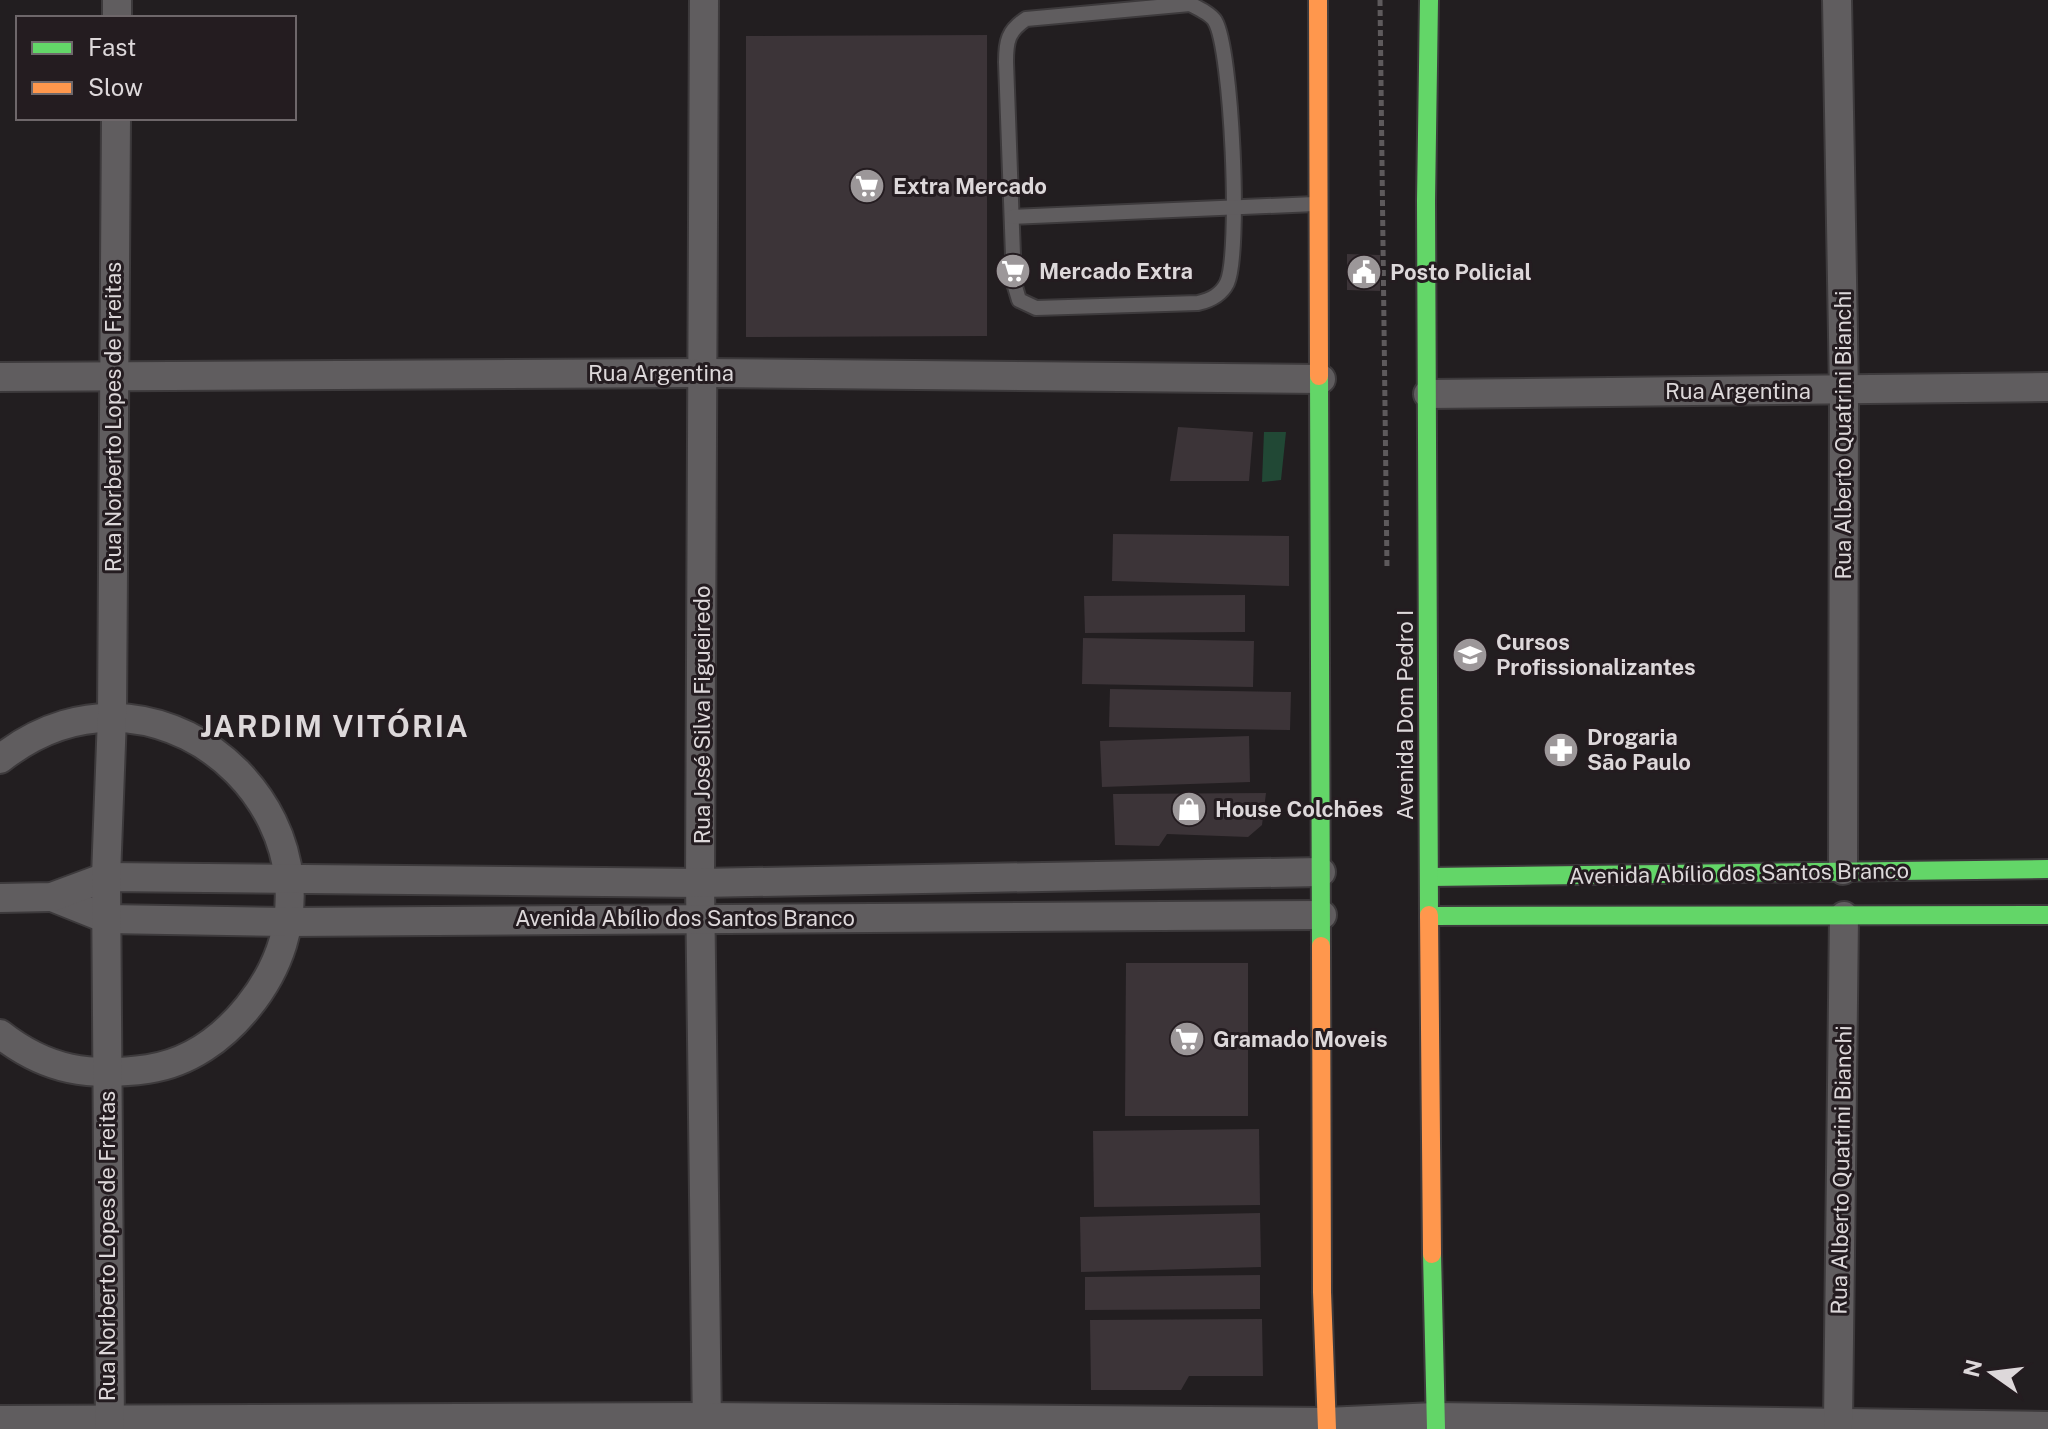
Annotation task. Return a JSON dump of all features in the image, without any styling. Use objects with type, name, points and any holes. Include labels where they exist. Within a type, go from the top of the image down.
[{"type":"main road","points":[[1318,0],[1326,1425]]},
{"type":"main road","name":"Avenida Dom Pedro I","points":[[1429,0],[1429,916],[1436,1423]]},
{"type":"main road","name":"Avenida Abílio dos Santos Branco","points":[[1429,877],[2048,869]]},
{"type":"main road","name":"Avenida Abílio dos Santos Branco","points":[[1429,916],[2048,915]]},
{"type":"street","name":"Rua José Silva Figueiredo","points":[[704,0],[705,373],[700,883],[706,1423]]},
{"type":"street","name":"Rua Alberto Quatrini Bianchi","points":[[1837,0],[1844,391],[1843,870]]},
{"type":"street","name":"Rua Norberto Lopes de Freitas","points":[[109,1423],[106,877],[112,717],[116,120]]},
{"type":"street","name":"Rua Argentina","points":[[0,377],[705,373],[1321,379]]},
{"type":"street","name":"Rua Argentina","points":[[1428,394],[2048,387]]},
{"type":"street","name":"Rua Norberto Lopes de Freitas","points":[[0,759],[22,742],[65,723],[112,717],[176,728],[231,762],[271,814],[289,877],[288,922],[267,983],[226,1033],[170,1065],[107,1075],[62,1068],[20,1050],[0,1034]]},
{"type":"street","name":"Avenida Abílio dos Santos Branco","points":[[0,898],[52,897],[106,877],[700,883],[1321,872]]},
{"type":"street","name":"Avenida Abílio dos Santos Branco","points":[[52,897],[107,919],[288,922],[1322,915]]},
{"type":"street","name":"Rua Alberto Quatrini Bianchi","points":[[1838,1424],[1844,916]]},
{"type":"street","points":[[0,1420],[109,1423],[2048,1426]]},
{"type":"lane","points":[[1190,4],[1215,19],[1225,50],[1233,206],[1233,261],[1226,284],[1214,299],[1198,303],[1036,308],[1019,300],[1014,283],[1006,62],[1006,42],[1013,28],[1026,19],[1155,5],[1190,4]]},
{"type":"lane","points":[[1012,217],[1321,204]]},
{"type":"shaded area","points":[[1264,432],[1286,432],[1281,480],[1262,482]]},
{"type":"building","name":"Extra Mercado","points":[[987,35],[987,336],[746,337],[746,36]]},
{"type":"building","name":"Posto Policial","points":[[1347,254],[1380,255],[1380,291],[1347,290]]},
{"type":"building","points":[[1178,427],[1253,432],[1249,481],[1170,481]]},
{"type":"building","points":[[1113,534],[1289,536],[1289,586],[1112,581]]},
{"type":"building","points":[[1245,595],[1245,632],[1085,633],[1084,596]]},
{"type":"building","points":[[1083,638],[1254,641],[1253,687],[1082,684]]},
{"type":"building","points":[[1110,689],[1291,692],[1290,730],[1109,727]]},
{"type":"building","points":[[1249,736],[1250,782],[1102,787],[1100,741]]},
{"type":"building","name":"House Colchões","points":[[1266,793],[1262,825],[1248,837],[1167,834],[1159,846],[1115,845],[1113,794]]},
{"type":"building","name":"Gramado Moveis","points":[[1126,963],[1248,963],[1248,1116],[1125,1116]]},
{"type":"building","points":[[1259,1129],[1260,1205],[1094,1207],[1093,1131]]},
{"type":"building","points":[[1260,1213],[1261,1267],[1081,1272],[1080,1217]]},
{"type":"building","points":[[1260,1275],[1260,1309],[1085,1310],[1085,1277]]},
{"type":"building","points":[[1262,1319],[1263,1376],[1189,1376],[1181,1390],[1091,1390],[1090,1320]]},
{"type":"traffic: fast","points":[[1429,0],[1426,201],[1429,915]]},
{"type":"traffic: fast","points":[[1319,376],[1321,946]]},
{"type":"traffic: fast","points":[[1429,877],[2048,869]]},
{"type":"traffic: fast","points":[[1429,916],[2048,915]]},
{"type":"traffic: fast","points":[[1432,1254],[1436,1429]]},
{"type":"traffic: slow","points":[[1318,0],[1319,376]]},
{"type":"traffic: slow","points":[[1429,915],[1432,1254]]},
{"type":"traffic: slow","points":[[1321,946],[1322,1292],[1327,1429]]},
{"type":"place","name":"Extra Mercado","points":[[867,186]]},
{"type":"place","name":"Mercado Extra","points":[[1013,271]]},
{"type":"place","name":"Posto Policial","points":[[1364,272]]},
{"type":"place","name":"Cursos Profissionalizantes","points":[[1470,655]]},
{"type":"place","name":"Drogaria São Paulo","points":[[1561,750]]},
{"type":"place","name":"House Colchões","points":[[1189,809]]},
{"type":"place","name":"Gramado Moveis","points":[[1187,1039]]},
{"type":"district","name":"JARDIM VITÓRIA","points":[[335,726]]}]
